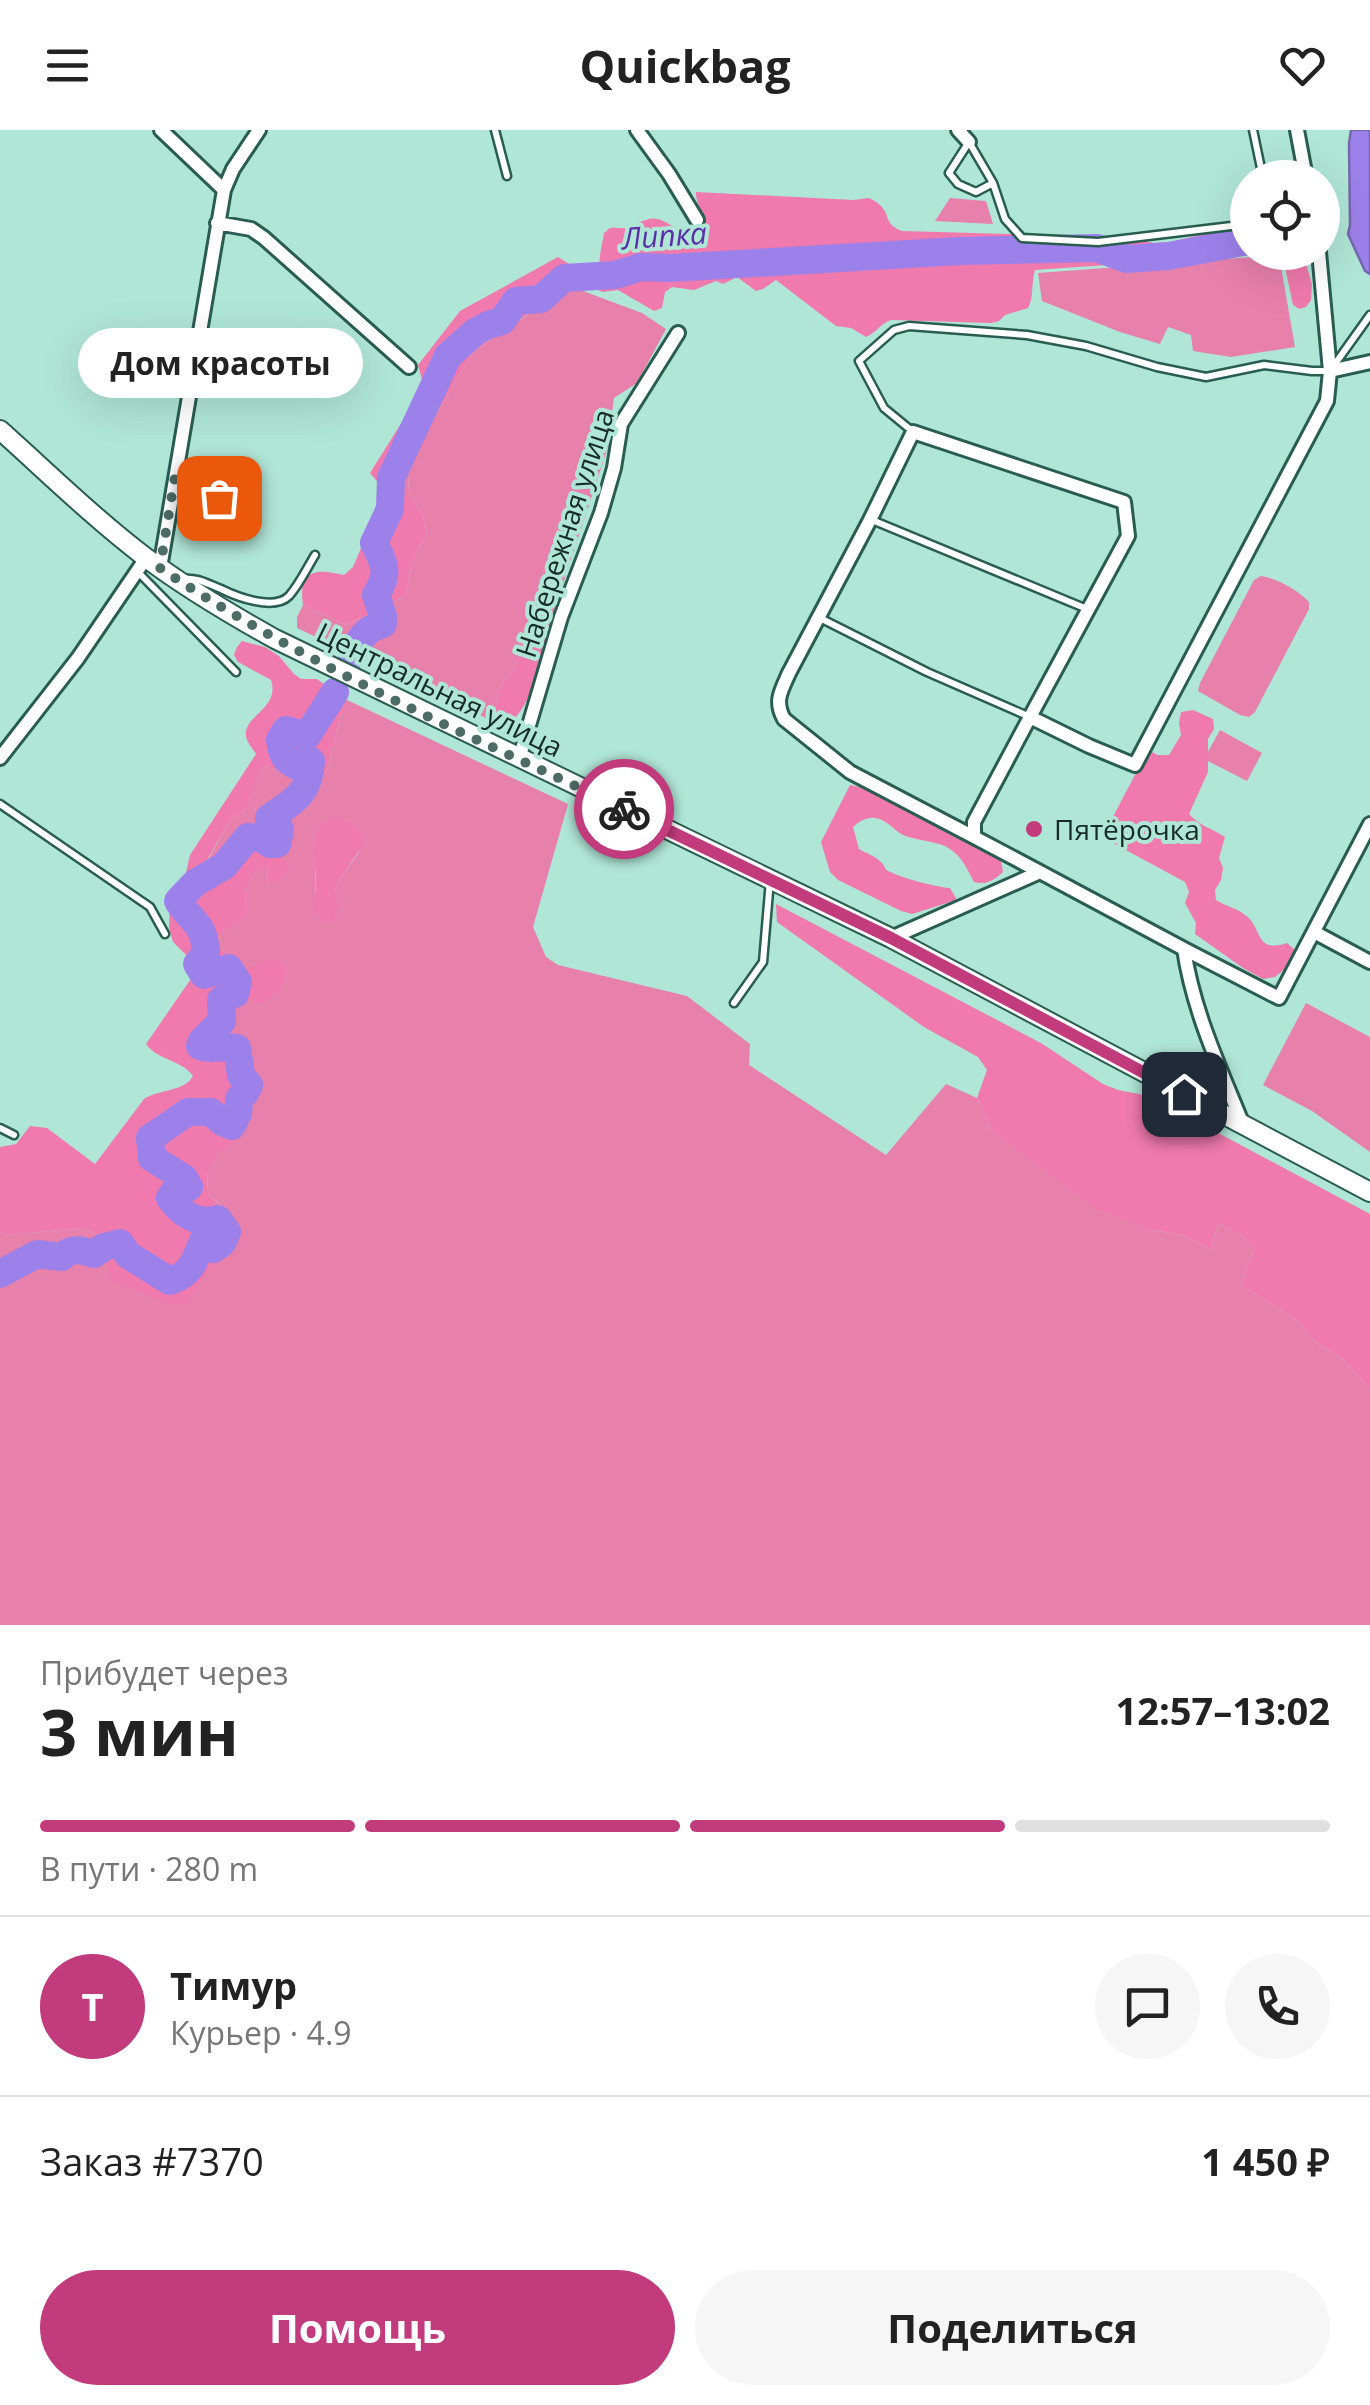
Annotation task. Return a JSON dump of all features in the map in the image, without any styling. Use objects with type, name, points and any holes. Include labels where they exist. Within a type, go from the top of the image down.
[{"type":"main road","name":"Центральная улица","points":[[0,430],[148,566],[275,639],[891,938],[1370,1192]]},
{"type":"street","points":[[160,130],[224,190]]},
{"type":"street","points":[[0,758],[148,566],[175,476],[224,190],[258,130]]},
{"type":"street","points":[[958,130],[969,142]]},
{"type":"street","points":[[1297,130],[1303,160]]},
{"type":"street","points":[[639,131],[696,220]]},
{"type":"street","points":[[217,223],[251,229],[264,238],[409,368]]},
{"type":"street","points":[[1030,718],[1135,765],[1326,401],[1330,371],[1321,270]]},
{"type":"street","name":"Набережная улица","points":[[519,759],[561,618],[601,512],[621,424],[678,332]]},
{"type":"street","points":[[1330,371],[1370,362]]},
{"type":"street","points":[[974,837],[974,822],[1128,536],[1124,502],[913,432],[788,673],[778,700],[784,719],[850,772],[1278,998],[1370,824]]},
{"type":"street","points":[[891,938],[1040,872]]},
{"type":"street","points":[[1314,932],[1370,962]]},
{"type":"street","points":[[1184,949],[1187,974],[1207,1035],[1243,1126]]},
{"type":"lane","points":[[495,130],[507,176]]},
{"type":"lane","points":[[1253,130],[1259,160]]},
{"type":"lane","points":[[993,183],[976,192],[958,184],[949,173],[969,142],[993,183],[1006,219],[1022,238],[1098,242],[1230,226]]},
{"type":"lane","points":[[913,432],[884,408],[859,361],[894,330],[909,326],[1028,335],[1206,377],[1264,366],[1330,371],[1370,315]]},
{"type":"lane","points":[[175,476],[195,480],[219,498],[199,524]]},
{"type":"lane","points":[[870,520],[1088,609]]},
{"type":"lane","points":[[177,580],[190,577],[261,602],[278,602],[288,596],[314,555]]},
{"type":"lane","points":[[148,566],[236,672]]},
{"type":"lane","points":[[818,617],[1030,718]]},
{"type":"lane","points":[[0,804],[150,907],[165,934]]},
{"type":"lane","points":[[734,1003],[763,962],[770,879]]},
{"type":"lane","points":[[0,1128],[14,1136]]},
{"type":"shaded area","points":[[1351,130],[1370,130],[1370,274],[1348,234]]},
{"type":"shaded area","points":[[696,192],[869,198],[902,231],[1122,237],[1154,243],[1209,233],[1230,221],[1230,257],[1035,270],[1028,308],[1005,315],[999,321],[891,320],[866,337],[851,328],[836,326],[776,280],[756,291],[737,277],[694,290],[672,287],[665,292],[662,308],[654,311],[618,290],[596,289],[593,275],[600,271],[604,233],[610,228],[627,228],[654,218],[691,232],[701,219]]},
{"type":"shaded area","points":[[950,198],[986,201],[993,224],[935,221]]},
{"type":"shaded area","points":[[558,257],[577,269],[575,288],[554,296],[474,351],[427,430],[408,472],[409,495],[422,513],[427,533],[413,563],[406,596],[346,625],[303,605],[303,585],[311,574],[344,575],[353,567],[385,491],[370,473],[424,387],[418,365],[460,311]]},
{"type":"shaded area","points":[[1230,259],[1230,270],[1282,270],[1295,347],[1231,357],[1193,351],[1191,335],[1168,327],[1160,344],[1042,301],[1038,273]]},
{"type":"shaded area","points":[[1286,270],[1308,270],[1311,300],[1299,309],[1293,305]]},
{"type":"shaded area","points":[[575,288],[642,313],[666,329],[637,383],[614,398],[614,429],[549,626],[535,626],[522,644],[516,666],[502,684],[490,720],[297,628],[297,617],[303,605],[346,625],[406,596],[413,563],[427,533],[422,513],[409,495],[408,472],[427,430],[474,351],[555,296]]},
{"type":"shaded area","points":[[1261,576],[1299,593],[1309,602],[1309,609],[1249,717],[1198,691],[1254,580]]},
{"type":"shaded area","points":[[535,626],[549,626],[530,694],[506,725],[490,720],[502,684],[516,666],[522,644]]},
{"type":"shaded area","points":[[242,641],[265,647],[279,656],[301,679],[317,679],[324,684],[332,706],[339,709],[345,699],[327,771],[298,778],[266,766],[259,769],[248,807],[229,822],[207,860],[254,826],[268,832],[277,853],[288,864],[283,877],[268,885],[267,865],[254,875],[247,886],[245,916],[219,935],[223,951],[247,968],[278,960],[286,969],[279,990],[262,1004],[243,997],[221,1039],[247,1048],[256,1085],[231,1145],[216,1154],[208,1170],[208,1194],[230,1214],[237,1227],[187,1303],[169,1303],[112,1281],[99,1235],[83,1228],[7,1235],[0,1232],[0,1147],[16,1144],[30,1126],[47,1128],[95,1164],[144,1099],[184,1085],[193,1076],[146,1044],[195,973],[193,962],[173,942],[169,928],[170,896],[185,877],[190,855],[256,754],[246,732],[270,699],[271,680],[238,662],[234,655]]},
{"type":"shaded area","points":[[345,699],[568,804],[533,927],[546,957],[558,965],[687,996],[750,1044],[749,1065],[886,1155],[946,1084],[977,1098],[992,1131],[1153,1230],[1185,1236],[1211,1250],[1218,1223],[1245,1238],[1253,1254],[1241,1285],[1294,1318],[1317,1343],[1344,1360],[1370,1390],[1370,1625],[0,1625],[0,1232],[7,1235],[83,1228],[99,1235],[230,1213],[208,1194],[207,1165],[217,1152],[221,1039],[264,961],[247,969],[223,951],[219,935],[245,915],[250,880],[267,864],[268,884],[277,853],[268,832],[206,863],[229,822],[248,807],[258,769],[266,766],[298,778],[327,771]],"holes":[[[324,823],[344,823],[359,852],[334,892],[314,903],[319,833]]]},
{"type":"shaded area","points":[[1193,710],[1213,719],[1214,729],[1208,739],[1208,772],[1189,814],[1225,837],[1216,900],[1251,920],[1264,942],[1287,943],[1295,950],[1295,961],[1275,977],[1263,979],[1195,934],[1196,923],[1185,903],[1189,892],[1185,882],[1111,842],[1105,832],[1148,750],[1169,755],[1181,735],[1181,712]]},
{"type":"shaded area","points":[[1220,730],[1262,753],[1247,781],[1204,759]]},
{"type":"shaded area","points":[[850,785],[864,788],[983,848],[1001,861],[1003,872],[990,882],[974,882],[950,849],[903,835],[883,820],[872,818],[853,827],[859,849],[876,858],[886,870],[950,888],[957,900],[912,914],[838,880],[830,872],[821,842]]},
{"type":"shaded area","points":[[338,817],[344,823],[352,822],[363,837],[363,845],[334,892],[338,907],[333,921],[325,923],[313,905],[315,845],[321,826]]},
{"type":"shaded area","points":[[776,904],[1041,1043],[1103,1084],[1149,1096],[1370,1214],[1370,1390],[1344,1360],[1317,1343],[1294,1318],[1241,1285],[1253,1254],[1245,1238],[1218,1223],[1211,1250],[1185,1236],[1153,1230],[1095,1208],[992,1131],[977,1098],[987,1070],[978,1057],[924,1027],[777,922]]},
{"type":"shaded area","points":[[1306,1003],[1370,1037],[1370,1152],[1312,1111],[1263,1085]]},
{"type":"waterway","name":"Липка","points":[[352,656],[363,636],[383,624],[376,595],[384,569],[374,543],[390,509],[391,478],[448,356],[475,332],[502,321],[516,301],[541,299],[564,278],[615,275],[641,267],[960,251],[1097,248],[1127,259],[1230,244]]},
{"type":"waterway","name":"Липка","points":[[0,1274],[37,1254],[62,1257],[77,1250],[94,1254],[120,1243],[128,1255],[170,1281],[188,1271],[203,1241],[213,1249],[222,1243],[227,1232],[218,1219],[197,1219],[179,1209],[170,1198],[176,1189],[183,1191],[189,1187],[184,1178],[152,1158],[150,1138],[188,1112],[211,1112],[232,1126],[239,1099],[249,1085],[241,1075],[237,1048],[200,1046],[222,1021],[221,1000],[235,994],[238,982],[229,968],[204,975],[197,964],[206,953],[203,935],[178,901],[195,883],[224,866],[248,837],[277,844],[278,824],[270,826],[269,818],[304,789],[311,761],[293,764],[284,756],[280,740],[286,730],[307,736],[335,692]]},
{"type":"way so far","points":[[219,498],[195,480],[175,476],[160,568],[275,639],[624,809]]},
{"type":"place","name":"Дом красоты","points":[[219,498]]},
{"type":"place","name":"Пятёрочка","points":[[1034,829]]},
{"type":"route","points":[[624,809],[891,938],[1184,1094]]}]
